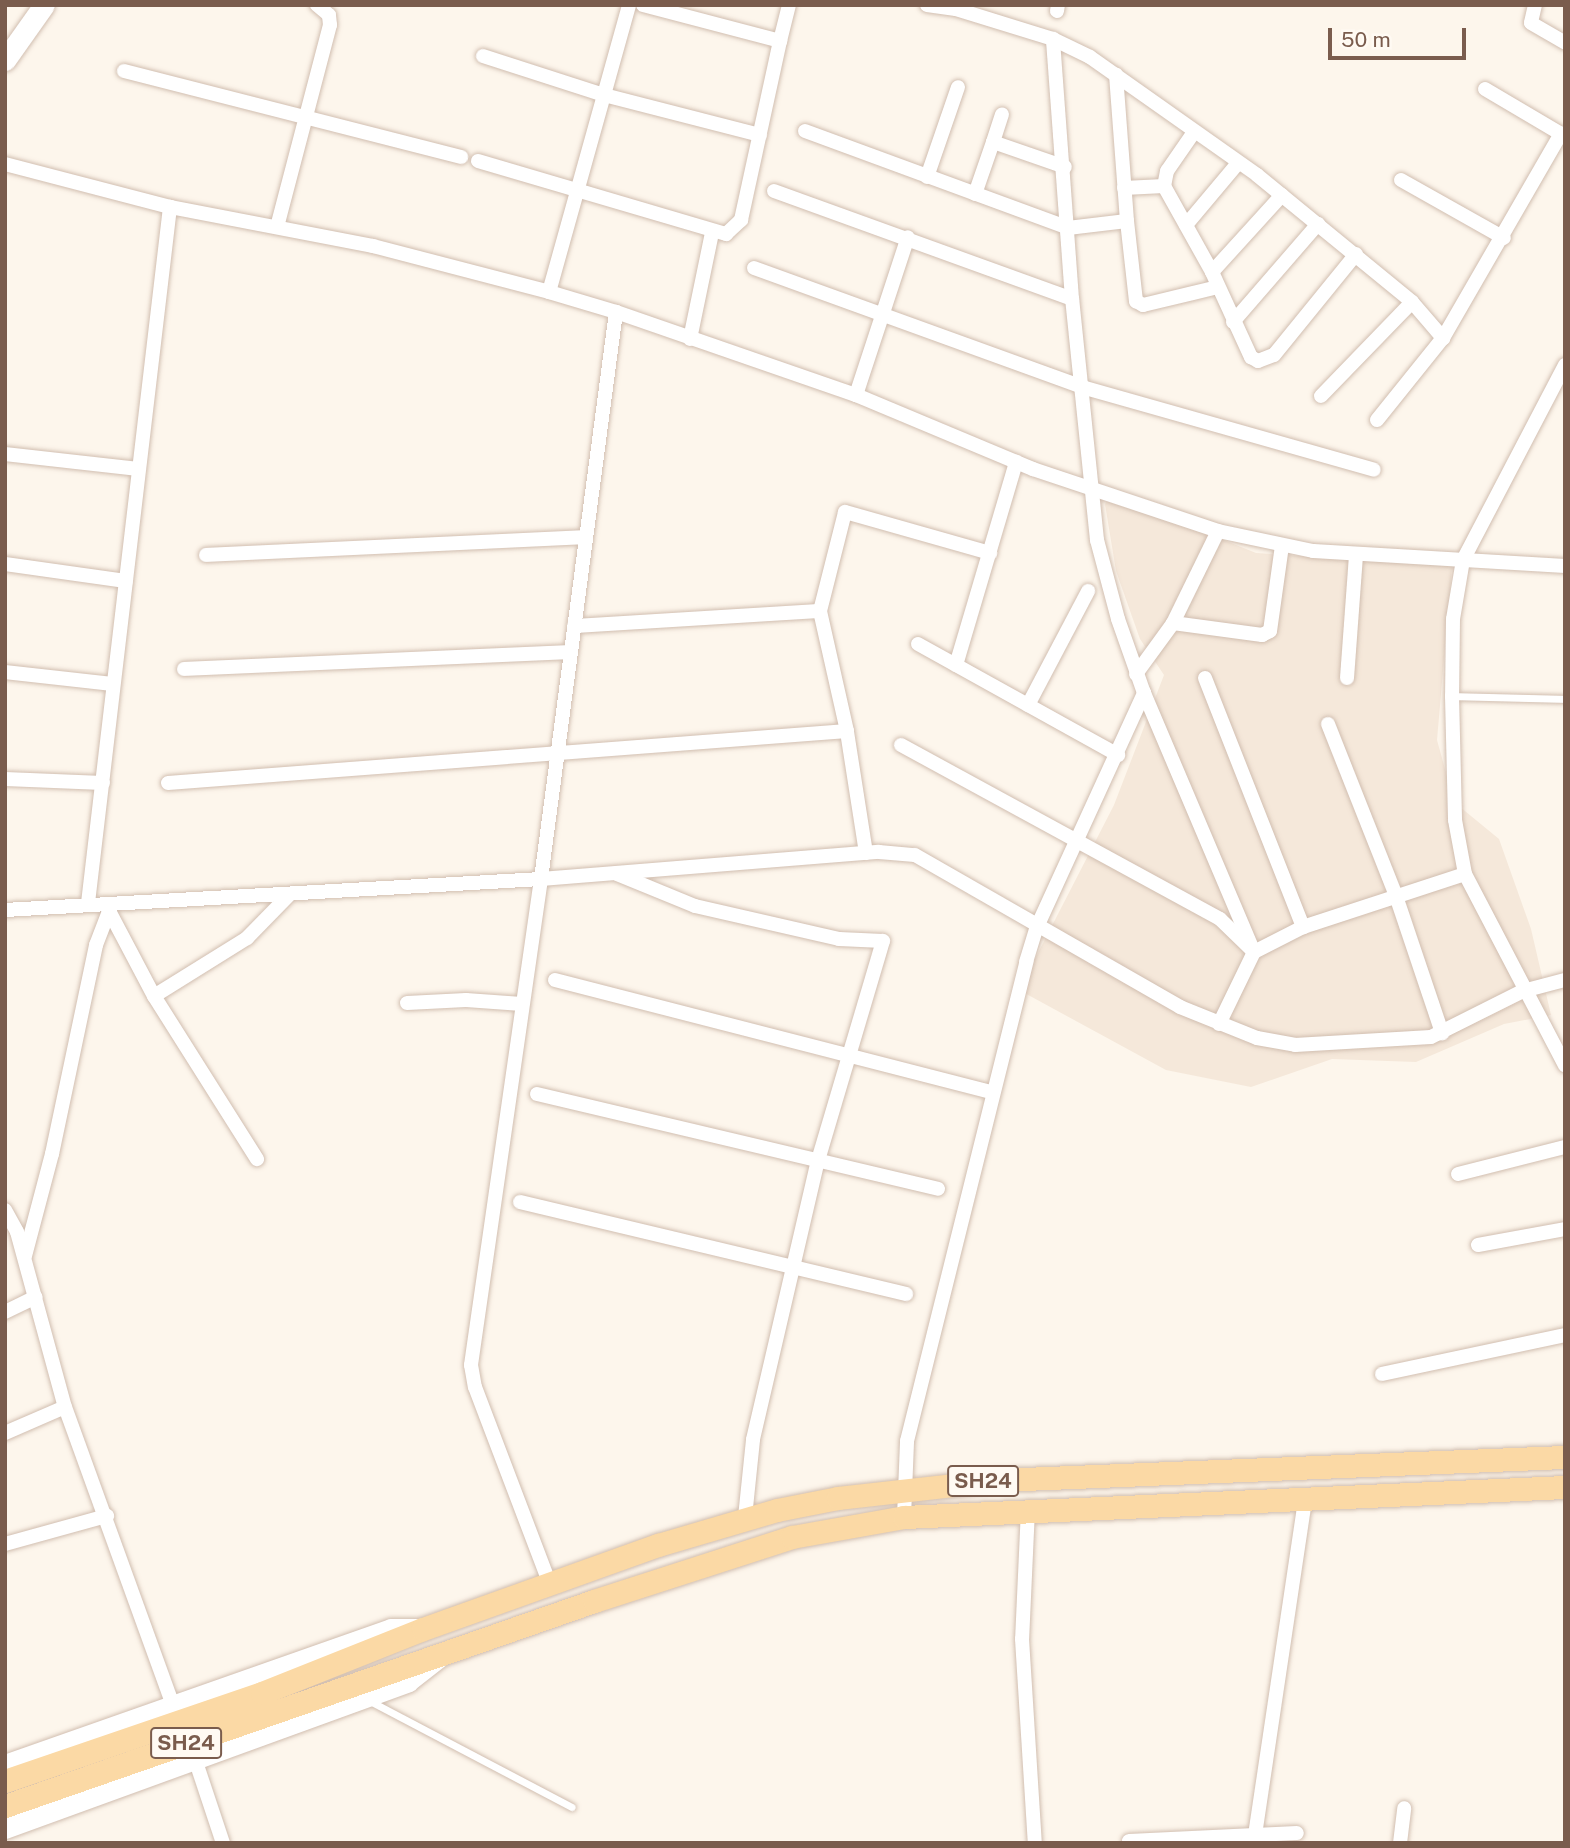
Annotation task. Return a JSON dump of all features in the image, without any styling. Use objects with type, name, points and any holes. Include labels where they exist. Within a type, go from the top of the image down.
[{"type":"main road","name":"SH24","points":[[5,1781],[262,1693],[423,1629],[745,1518],[902,1489],[1118,1473],[1565,1457]]},
{"type":"main road","name":"SH24","points":[[5,1806],[366,1689],[439,1657],[747,1549],[904,1517],[1028,1509],[1305,1500],[1565,1487]]},
{"type":"street","points":[[5,60],[44,5]]},
{"type":"street","points":[[277,227],[330,25],[329,15],[317,5]]},
{"type":"street","points":[[549,292],[629,5]]},
{"type":"street","points":[[643,5],[780,41]]},
{"type":"street","points":[[478,161],[712,233],[726,234],[741,220],[789,5]]},
{"type":"street","points":[[927,5],[956,7],[1053,39],[1116,74],[1282,195],[1356,254],[1412,302],[1443,338]]},
{"type":"street","points":[[1535,5],[1531,23],[1565,43]]},
{"type":"street","points":[[1053,39],[1065,167],[1072,299],[1085,388],[1101,565],[1136,674],[1254,952]]},
{"type":"street","points":[[484,56],[604,95],[760,135]]},
{"type":"street","points":[[124,71],[461,157]]},
{"type":"street","points":[[1116,74],[1136,301],[1143,304],[1218,287]]},
{"type":"street","points":[[927,177],[958,88]]},
{"type":"street","points":[[1377,420],[1443,338],[1563,135],[1485,89]]},
{"type":"street","points":[[975,194],[1002,114]]},
{"type":"street","points":[[805,131],[1068,228],[1127,221]]},
{"type":"street","points":[[1194,132],[1167,171],[1164,186],[1212,272],[1251,357],[1266,359],[1356,254]]},
{"type":"street","points":[[993,142],[1065,167]]},
{"type":"street","points":[[1186,225],[1238,163]]},
{"type":"street","points":[[5,164],[170,206],[373,246],[616,312],[856,395],[1016,462],[1218,531],[1282,546],[1356,554],[1565,566]]},
{"type":"street","points":[[1401,180],[1504,238]]},
{"type":"street","points":[[1125,188],[1164,186]]},
{"type":"street","points":[[774,191],[908,237],[1072,299]]},
{"type":"street","points":[[1212,272],[1282,195]]},
{"type":"street","points":[[88,903],[170,206]]},
{"type":"street","points":[[1233,322],[1318,224]]},
{"type":"street","points":[[690,339],[712,233]]},
{"type":"street","points":[[856,395],[884,317],[908,237]]},
{"type":"street","points":[[754,268],[1085,388],[1374,470]]},
{"type":"street","points":[[1321,396],[1412,302]]},
{"type":"street","points":[[550,1584],[475,1387],[471,1366],[541,879],[555,756],[616,312]]},
{"type":"street","points":[[1565,365],[1463,560],[1453,619],[1452,696],[1455,820],[1465,874],[1523,991],[1560,1043],[1565,1065]]},
{"type":"street","points":[[5,454],[138,469]]},
{"type":"street","points":[[956,665],[1016,462]]},
{"type":"street","points":[[866,853],[847,730],[820,611],[845,512],[989,553]]},
{"type":"street","points":[[1136,674],[1173,623],[1218,531]]},
{"type":"street","points":[[206,555],[586,537]]},
{"type":"street","points":[[1173,623],[1262,635],[1270,631],[1282,546]]},
{"type":"street","points":[[1347,678],[1356,554]]},
{"type":"street","points":[[5,564],[126,581]]},
{"type":"street","points":[[1028,705],[1088,591]]},
{"type":"street","points":[[574,626],[820,611]]},
{"type":"street","points":[[919,644],[1118,755]]},
{"type":"street","points":[[184,669],[570,652]]},
{"type":"street","points":[[5,672],[112,684]]},
{"type":"street","points":[[1205,678],[1303,927]]},
{"type":"street","points":[[904,1517],[902,1489],[910,1428],[992,1093],[1037,929],[1144,693]]},
{"type":"street","points":[[1328,724],[1396,896],[1442,1033]]},
{"type":"street","points":[[168,783],[555,756],[847,730]]},
{"type":"street","points":[[901,744],[1220,919],[1254,952]]},
{"type":"street","points":[[5,779],[103,783]]},
{"type":"street","points":[[5,909],[88,903],[107,908],[616,874],[866,853],[915,855],[1037,929],[1219,1024],[1257,1038],[1295,1045],[1393,1042],[1442,1033],[1523,991],[1565,979]]},
{"type":"street","points":[[616,874],[695,906],[839,939],[883,941],[818,1160],[749,1461],[745,1518]]},
{"type":"street","points":[[1219,1024],[1254,952],[1303,927],[1465,874]]},
{"type":"street","points":[[154,996],[247,938],[289,895]]},
{"type":"street","points":[[107,908],[154,996],[257,1159]]},
{"type":"street","points":[[24,1257],[52,1154],[96,945],[107,908]]},
{"type":"street","points":[[555,980],[848,1053],[992,1093]]},
{"type":"street","points":[[407,1003],[466,1000],[522,1004]]},
{"type":"street","points":[[537,1094],[937,1189]]},
{"type":"street","points":[[1458,1174],[1565,1147]]},
{"type":"street","points":[[520,1202],[906,1294]]},
{"type":"street","points":[[5,1210],[24,1257],[65,1407],[107,1516],[173,1705]]},
{"type":"street","points":[[1478,1245],[1565,1229]]},
{"type":"street","points":[[5,1312],[36,1297]]},
{"type":"street","points":[[1382,1374],[1565,1335]]},
{"type":"street","points":[[5,1433],[65,1407]]},
{"type":"street","points":[[1255,1835],[1305,1500]]},
{"type":"street","points":[[1028,1509],[1022,1639],[1035,1843]]},
{"type":"street","points":[[5,1544],[107,1516]]},
{"type":"street","points":[[5,1765],[391,1629],[423,1629]]},
{"type":"street","points":[[5,1828],[196,1762],[366,1689]]},
{"type":"street","points":[[196,1762],[223,1843]]},
{"type":"street","points":[[1400,1843],[1404,1808]]},
{"type":"street","points":[[1129,1841],[1297,1833]]},
{"type":"lane","points":[[1452,696],[1565,699]]},
{"type":"lane","points":[[366,1689],[379,1709],[572,1807]]},
{"type":"shaded area","points":[[1111,495],[1256,553],[1452,566],[1437,740],[1454,802],[1499,839],[1531,929],[1551,1015],[1504,1024],[1416,1062],[1332,1059],[1251,1087],[1166,1070],[1019,990],[1114,805],[1164,675],[1140,639],[1116,571],[1105,504]]}]
